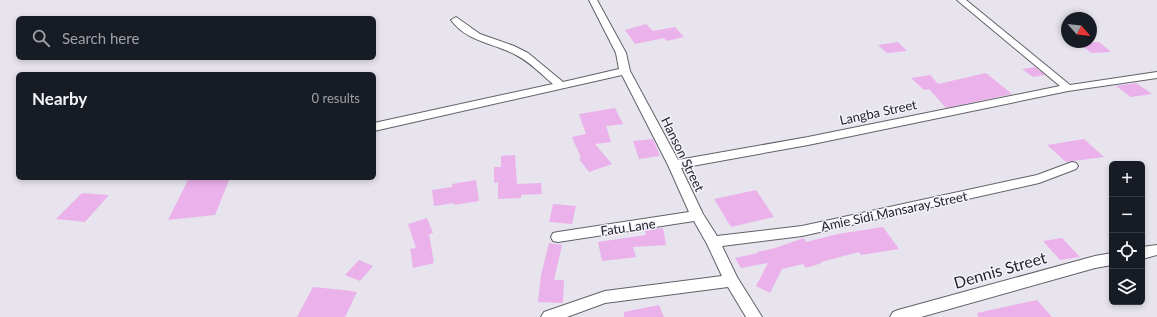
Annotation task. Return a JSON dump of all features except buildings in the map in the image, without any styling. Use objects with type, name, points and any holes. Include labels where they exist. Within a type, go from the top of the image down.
[{"type":"street","name":"Hanson Street","points":[[593,0],[621,53],[625,71],[674,165],[697,216],[713,242],[732,281],[754,317]]},
{"type":"street","points":[[961,0],[1068,88]]},
{"type":"street","points":[[456,20],[463,29],[474,35],[518,52],[537,65],[560,85]]},
{"type":"street","points":[[376,127],[625,71]]},
{"type":"street","name":"Langba Street","points":[[674,165],[808,141],[958,109],[1068,88],[1157,75]]},
{"type":"street","name":"Amie Sidi Mansaray Street","points":[[713,242],[802,231],[1039,179],[1072,166]]},
{"type":"street","name":"Fatu Lane","points":[[558,237],[697,216]]},
{"type":"street","points":[[1145,252],[1157,250]]},
{"type":"street","name":"Dennis Street","points":[[898,317],[1095,262],[1109,260]]},
{"type":"street","points":[[549,317],[605,297],[732,281]]}]
